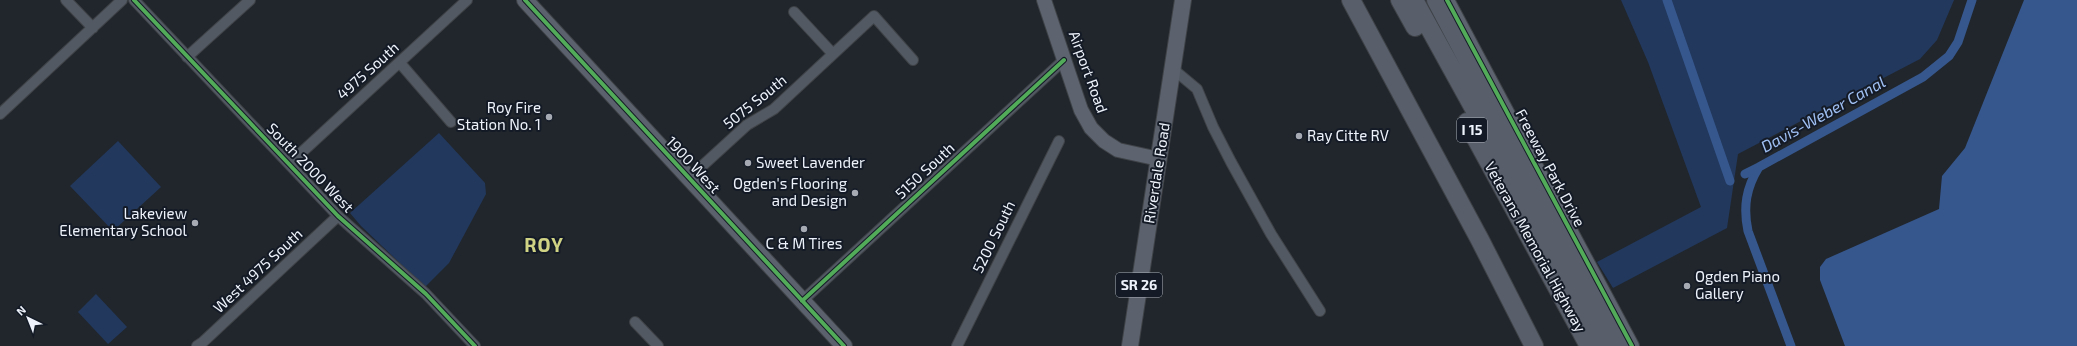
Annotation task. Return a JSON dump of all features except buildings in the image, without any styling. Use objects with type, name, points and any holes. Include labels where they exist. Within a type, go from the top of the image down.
[{"type":"highway","points":[[1351,0],[1480,240],[1534,346]]},
{"type":"highway","name":"Veterans Memorial Highway","points":[[1400,0],[1589,346]]},
{"type":"highway","points":[[1414,0],[1605,346]]},
{"type":"highway","points":[[1436,0],[1619,346]]},
{"type":"main road","name":"1900 West","points":[[525,0],[844,346]]},
{"type":"main road","name":"Riverdale Road","points":[[1130,346],[1184,0]]},
{"type":"street","points":[[66,0],[93,28]]},
{"type":"street","points":[[0,114],[122,0]]},
{"type":"street","name":"South 2000 West","points":[[134,0],[338,216],[426,294],[475,346]]},
{"type":"street","points":[[187,57],[250,0]]},
{"type":"street","name":"4975 South","points":[[288,164],[467,0]]},
{"type":"street","name":"Airport Road","points":[[1044,0],[1081,110],[1091,128],[1104,141],[1118,150],[1159,159]]},
{"type":"street","name":"Freeway Park Drive","points":[[1446,0],[1632,346]]},
{"type":"street","points":[[794,12],[833,54]]},
{"type":"street","name":"5075 South","points":[[689,178],[747,125],[774,109],[874,16],[913,60]]},
{"type":"street","name":"5150 South","points":[[802,301],[1064,60]]},
{"type":"street","points":[[400,63],[451,122]]},
{"type":"street","points":[[1174,69],[1198,89],[1213,127],[1242,182],[1271,234],[1320,311]]},
{"type":"street","name":"5200 South","points":[[957,346],[1059,141]]},
{"type":"street","name":"West 4975 South","points":[[197,346],[338,216]]},
{"type":"street","points":[[635,322],[658,346]]},
{"type":"shaded area","points":[[1621,0],[1954,0],[1937,40],[1920,59],[1738,154],[1727,228],[1613,288],[1597,262],[1701,207],[1648,62]]},
{"type":"shaded area","points":[[2024,0],[2077,0],[2077,346],[1845,346],[1820,280],[1820,267],[1826,259],[1939,209],[1942,176],[1965,148]]},
{"type":"shaded area","points":[[439,133],[485,183],[486,194],[449,263],[425,287],[361,226],[350,213]]},
{"type":"shaded area","points":[[118,141],[161,187],[113,231],[70,186]]},
{"type":"shaded area","points":[[96,294],[127,327],[108,344],[78,312]]},
{"type":"waterway","points":[[1667,0],[1730,181]]},
{"type":"waterway","name":"Davis-Weber Canal","points":[[1791,346],[1748,231],[1746,206],[1748,190],[1751,182],[1759,167],[1923,77],[1949,56],[1958,42],[1972,0]]},
{"type":"waterway","points":[[1745,174],[1759,167]]},
{"type":"cycle path","points":[[134,0],[338,216],[426,294],[475,346]]},
{"type":"cycle path","points":[[525,0],[844,346]]},
{"type":"cycle path","points":[[1447,0],[1632,346]]},
{"type":"cycle path","points":[[802,301],[1064,60]]},
{"type":"place","name":"Roy Fire Station No. 1","points":[[549,117]]},
{"type":"place","name":"Ray Citte RV","points":[[1299,136]]},
{"type":"place","name":"Sweet Lavender","points":[[748,163]]},
{"type":"place","name":"Ogden's Flooring and Design","points":[[855,193]]},
{"type":"place","name":"Lakeview Elementary School","points":[[195,223]]},
{"type":"place","name":"C & M Tires","points":[[804,229]]},
{"type":"place","name":"Ogden Piano Gallery","points":[[1687,286]]},
{"type":"district","name":"ROY","points":[[544,245]]}]
